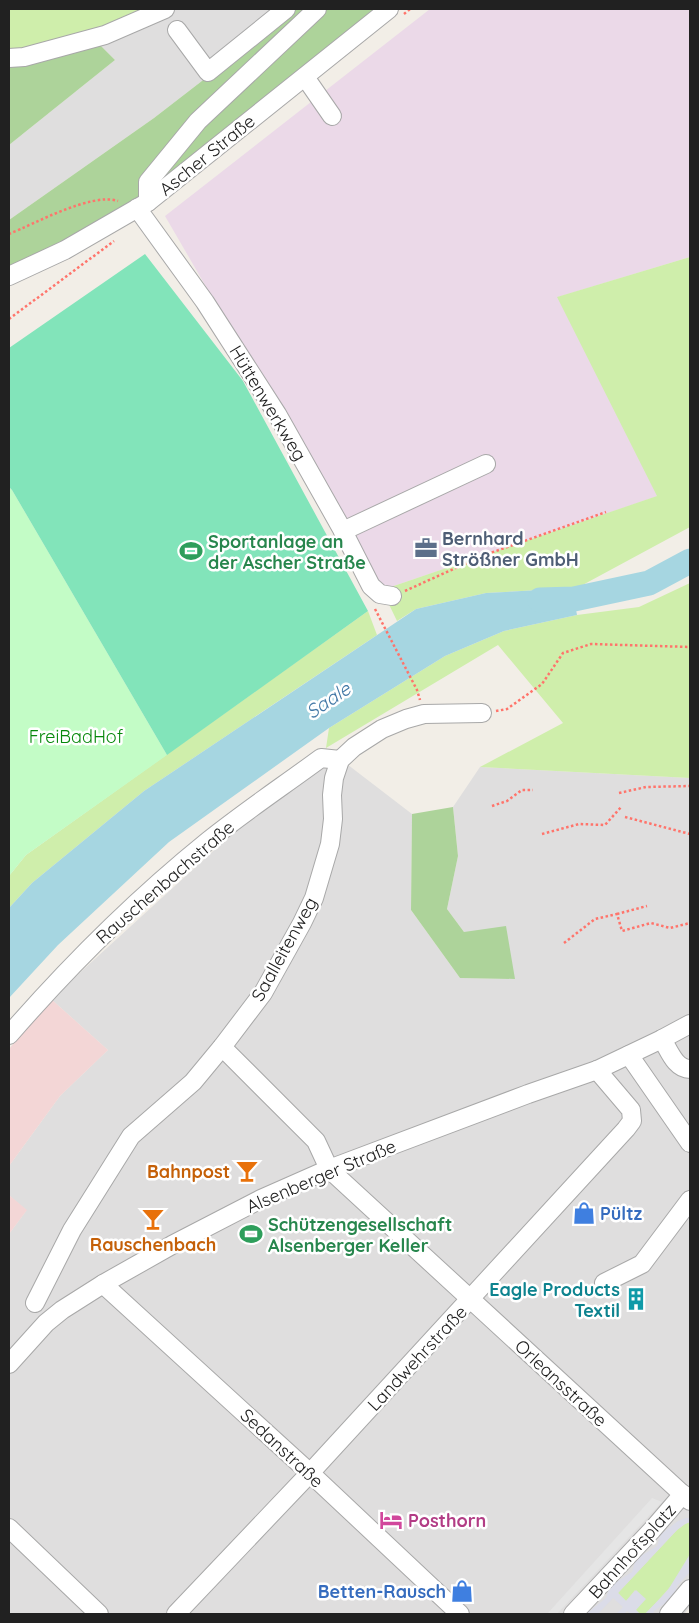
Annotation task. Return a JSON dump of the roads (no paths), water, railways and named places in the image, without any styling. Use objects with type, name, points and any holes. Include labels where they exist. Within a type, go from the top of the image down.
[{"type":"street","points":[[9,58],[24,57],[105,35],[166,9]]},
{"type":"street","points":[[177,30],[208,72],[286,9]]},
{"type":"street","points":[[142,205],[148,182],[198,121],[317,9]]},
{"type":"street","name":"Ascher Straße","points":[[9,276],[65,250],[142,205],[389,9]]},
{"type":"street","points":[[305,77],[332,116]]},
{"type":"street","name":"Hüttenwerkweg","points":[[142,205],[277,414],[343,531],[371,586],[380,594],[392,596]]},
{"type":"street","points":[[343,531],[486,464]]},
{"type":"street","points":[[340,760],[354,747],[382,729],[406,719],[424,714],[482,713]]},
{"type":"street","name":"Rauschenbachstraße","points":[[9,1035],[52,986],[120,918],[208,841],[321,758],[340,760]]},
{"type":"street","name":"Saalleitenweg","points":[[34,1303],[72,1230],[131,1136],[193,1082],[263,993],[314,898],[330,844],[334,778],[340,760]]},
{"type":"street","name":"Alsenberger Straße","points":[[9,1364],[51,1319],[62,1310],[103,1284],[172,1245],[261,1199],[329,1169],[528,1094],[598,1070],[690,1024]]},
{"type":"street","points":[[662,1039],[677,1064],[690,1069]]},
{"type":"street","points":[[222,1047],[316,1141],[329,1169]]},
{"type":"street","points":[[629,1055],[690,1143]]},
{"type":"street","name":"Landwehrstraße","points":[[176,1614],[310,1473],[632,1121],[630,1110],[598,1070]]},
{"type":"street","name":"Orleansstraße","points":[[329,1169],[688,1500]]},
{"type":"street","points":[[604,1283],[642,1264],[690,1200]]},
{"type":"street","name":"Sedanstraße","points":[[103,1284],[310,1473],[460,1614]]},
{"type":"street","name":"Bahnhofsplatz","points":[[577,1612],[655,1527],[688,1500]]},
{"type":"street","points":[[9,1528],[99,1614]]},
{"type":"street","points":[[674,1608],[683,1585],[690,1578]]},
{"type":"street","points":[[674,1608],[690,1588]]},
{"type":"street","points":[[659,1614],[672,1604],[674,1608]]},
{"type":"water","points":[[577,588],[574,599],[577,615],[504,631],[445,656],[329,728],[169,842],[58,945],[9,998],[9,908],[32,883],[144,791],[416,609],[486,593]]},
{"type":"waterway","name":"Saale","points":[[540,600],[574,599],[649,583],[690,561]]},
{"type":"place","name":"Bernhard Strößner GmbH","points":[[426,548]]},
{"type":"place","name":"Sportanlage an der Ascher Straße","points":[[191,551]]},
{"type":"place","name":"Bahnpost","points":[[247,1171]]},
{"type":"place","name":"Pültz","points":[[584,1213]]},
{"type":"place","name":"Rauschenbach","points":[[153,1219]]},
{"type":"place","name":"Schützengesellschaft Alsenberger Keller","points":[[251,1234]]},
{"type":"place","name":"Eagle Products Textil","points":[[636,1299]]},
{"type":"place","name":"Posthorn","points":[[391,1520]]},
{"type":"place","name":"Betten-Rausch","points":[[462,1591]]},
{"type":"park label","name":"FreiBadHof","points":[[76,736]]}]
